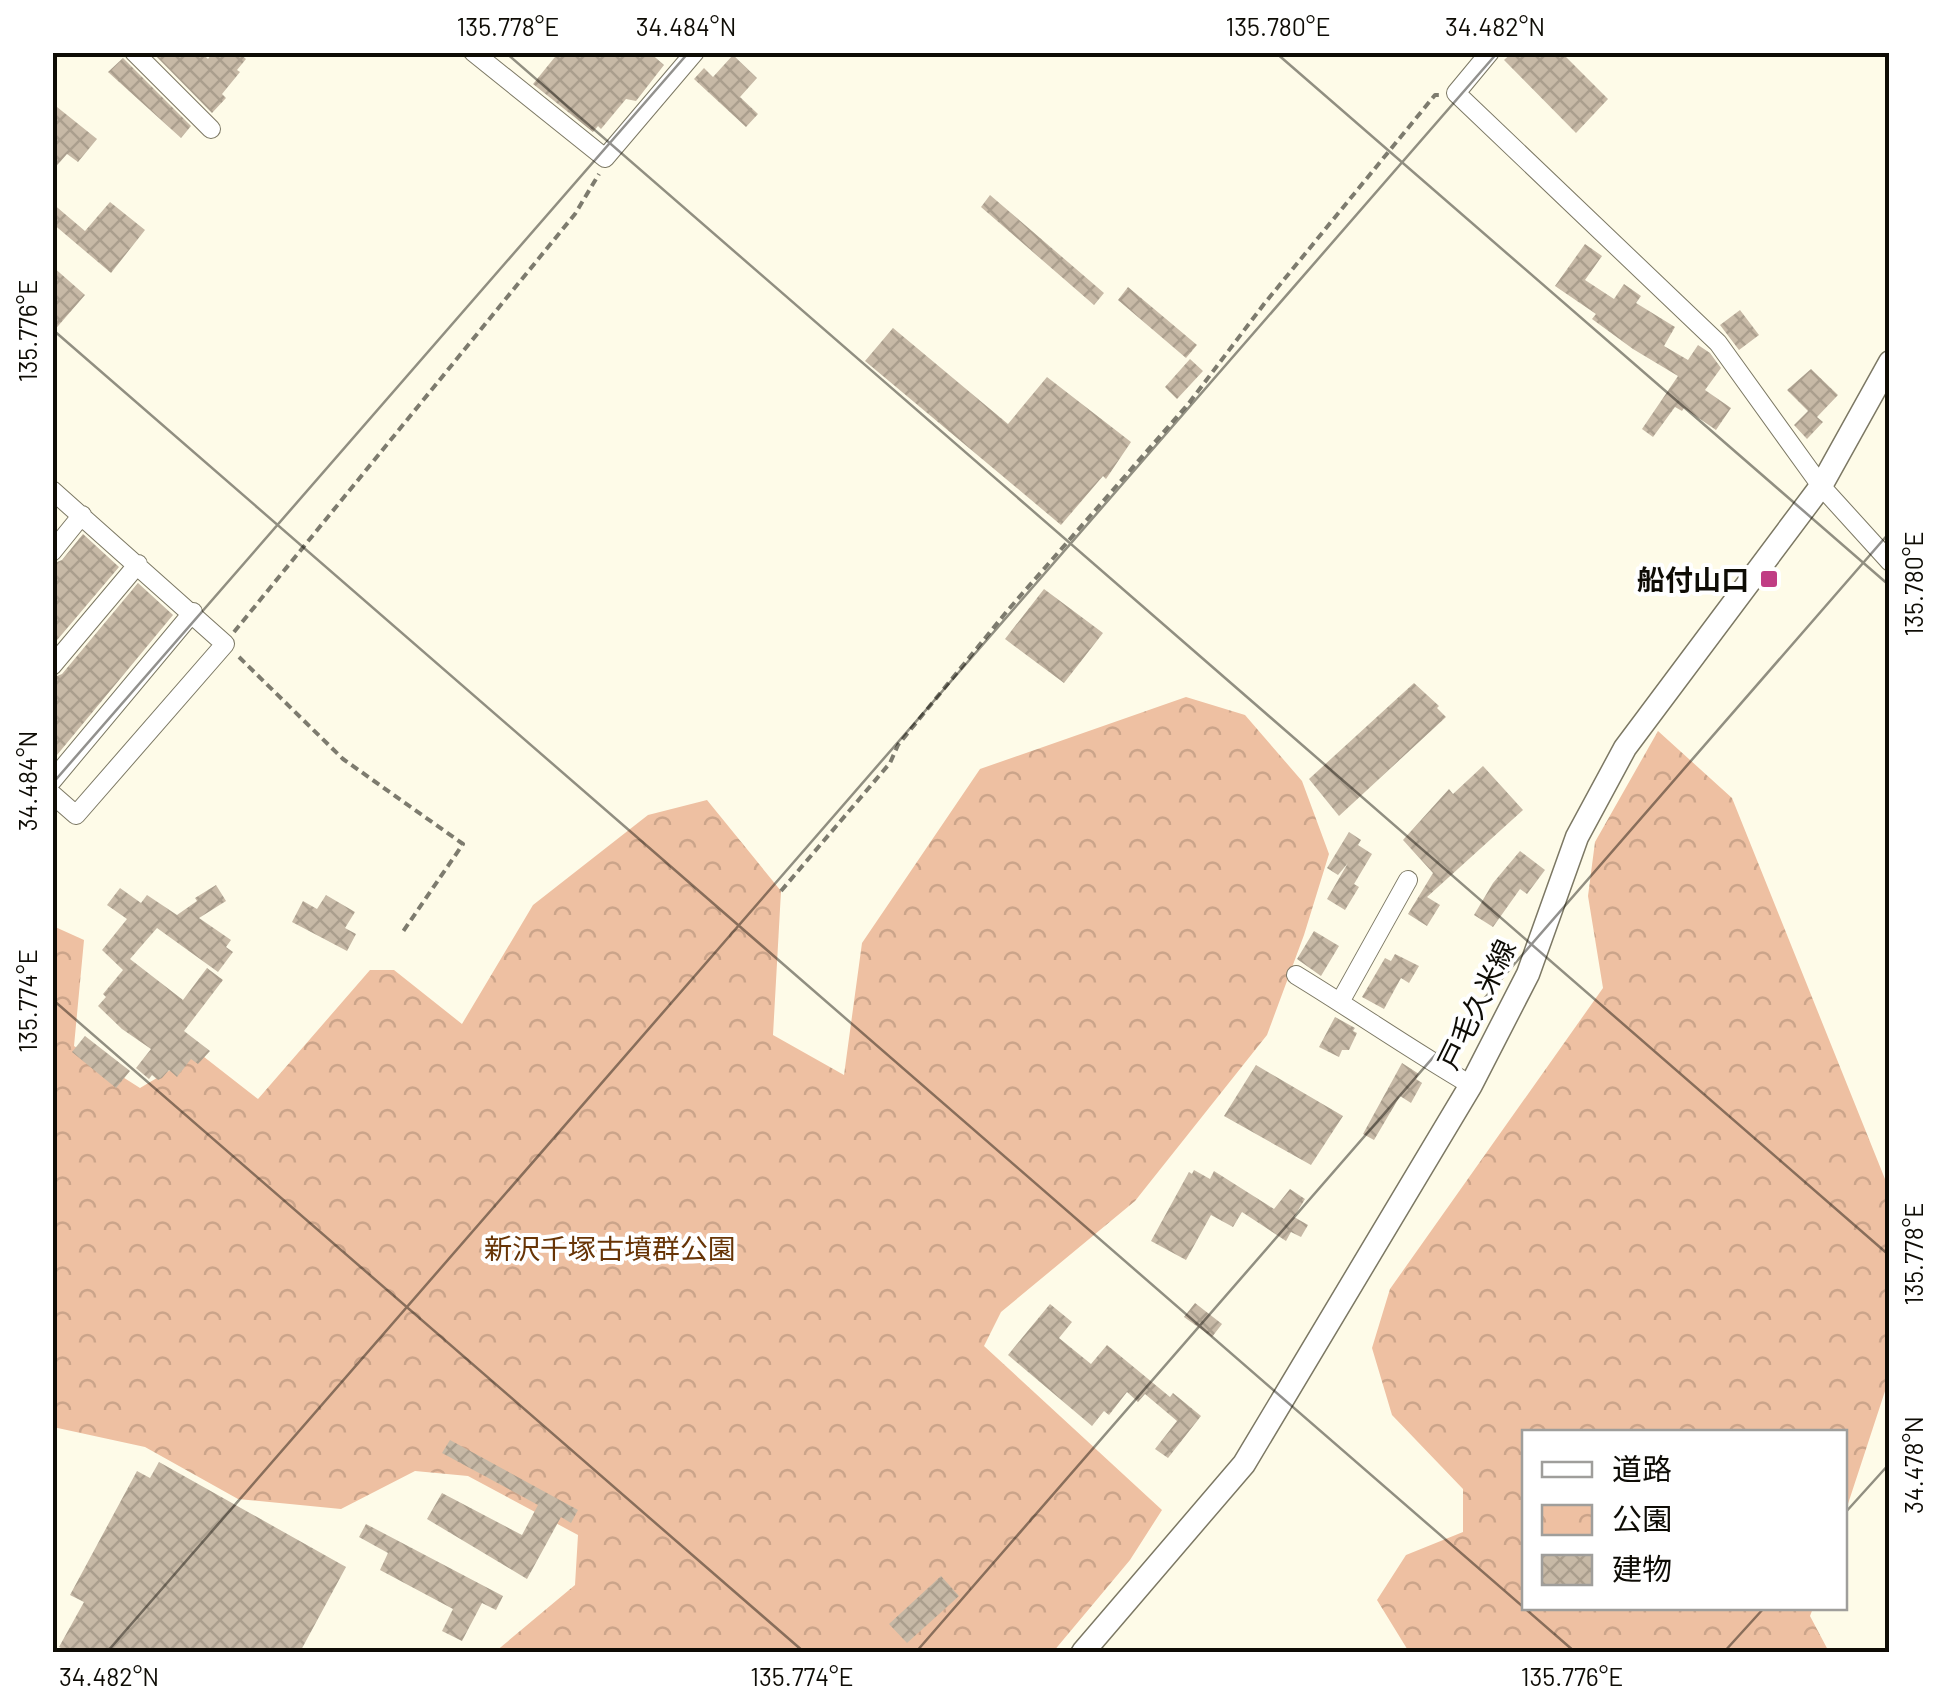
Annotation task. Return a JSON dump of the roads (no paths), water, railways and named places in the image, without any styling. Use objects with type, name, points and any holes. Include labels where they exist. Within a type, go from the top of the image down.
[{"type":"main road","name":"戸毛久米線","points":[[1083,1652],[1244,1464],[1471,1085],[1528,974],[1578,837],[1625,748],[1821,486],[1890,362]]},
{"type":"street","points":[[134,52],[211,130]]},
{"type":"street","points":[[473,52],[605,158],[695,52]]},
{"type":"street","points":[[1490,52],[1456,93],[1718,343],[1821,486],[1890,562]]},
{"type":"street","points":[[52,490],[225,644],[76,814],[52,794]]},
{"type":"street","points":[[52,552],[82,515]]},
{"type":"street","points":[[52,666],[138,564]]},
{"type":"street","points":[[52,781],[193,612]]},
{"type":"street","points":[[1340,1002],[1408,880]]},
{"type":"street","points":[[1296,975],[1380,1026],[1400,1044],[1471,1085]]},
{"type":"place","name":"船付山口","points":[[1769,579]]},
{"type":"park label","name":"新沢千塚古墳群公園","points":[[610,1248]]}]
